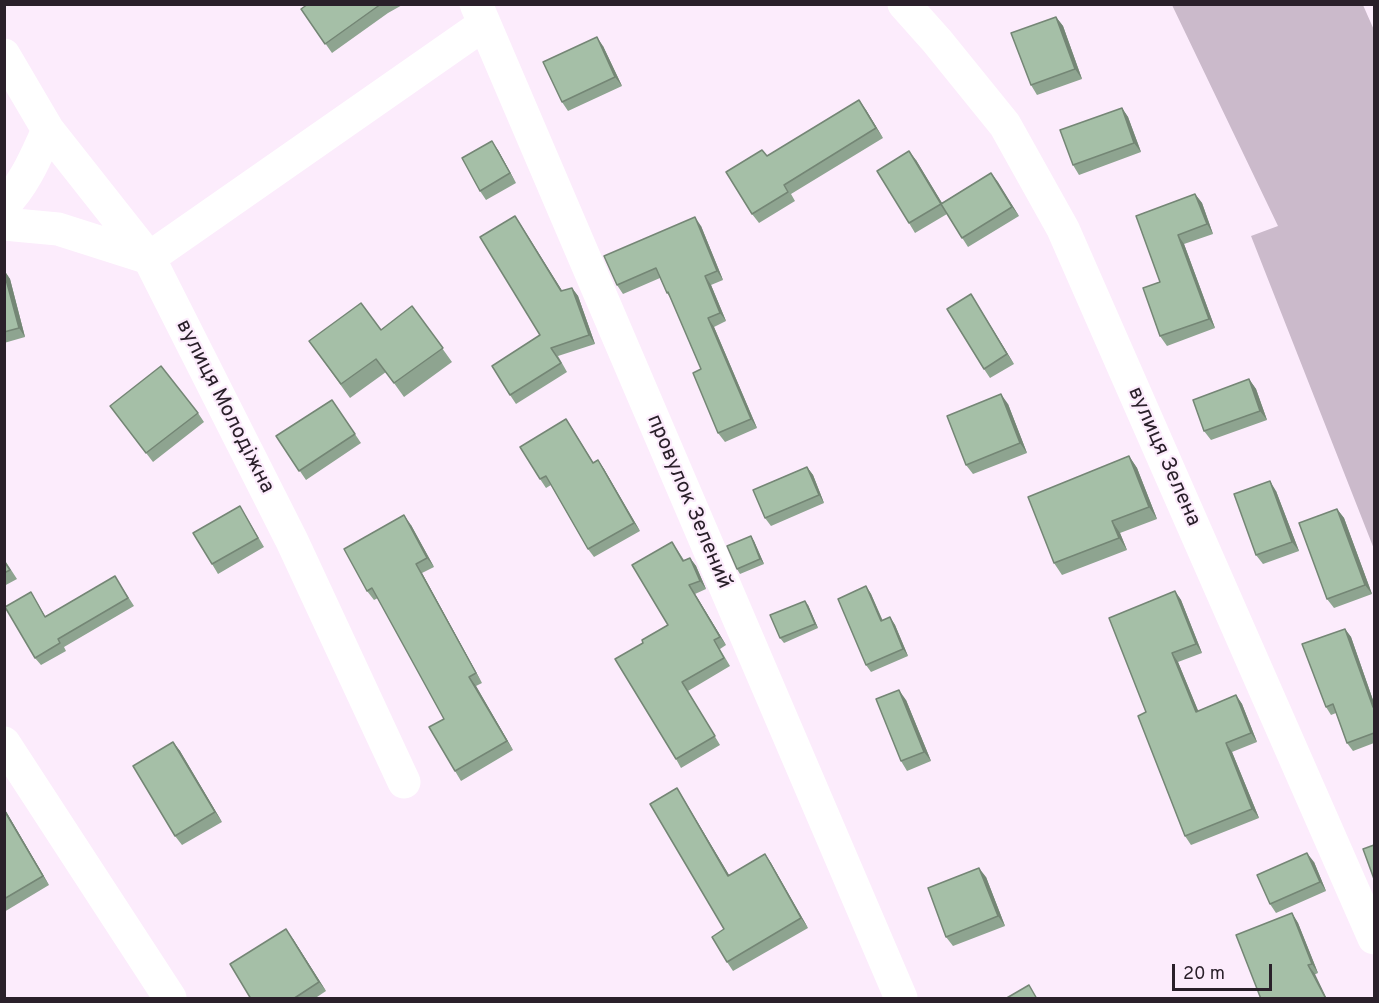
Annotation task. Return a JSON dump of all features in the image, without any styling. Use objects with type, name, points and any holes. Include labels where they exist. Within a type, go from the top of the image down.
[{"type":"street","name":"вулиця Зелена","points":[[904,4],[1005,125],[1063,229],[1374,938]]},
{"type":"street","points":[[4,225],[58,230],[149,258],[479,15]]},
{"type":"street","name":"провулок Зелений","points":[[479,15],[901,999]]},
{"type":"street","name":"вулиця Молодіжна","points":[[4,55],[48,130],[149,258],[292,541],[404,782]]},
{"type":"street","points":[[4,205],[33,164],[48,130]]},
{"type":"street","points":[[4,743],[170,999]]},
{"type":"shaded area","points":[[1172,5],[1363,5],[1374,30],[1374,549],[1251,236],[1278,226]]},
{"type":"building","points":[[308,4],[381,4],[325,44],[301,9]]},
{"type":"building","points":[[1056,17],[1075,69],[1031,85],[1011,33]]},
{"type":"building","points":[[597,37],[615,77],[562,102],[543,62]]},
{"type":"building","points":[[859,100],[876,128],[784,185],[788,192],[752,214],[726,172],[762,150],[767,156]]},
{"type":"building","points":[[1122,108],[1134,143],[1073,165],[1060,130]]},
{"type":"building","points":[[492,141],[510,173],[480,191],[462,158]]},
{"type":"building","points":[[909,151],[941,204],[909,223],[877,171]]},
{"type":"building","points":[[991,173],[1012,207],[962,238],[941,204]]},
{"type":"building","points":[[1195,194],[1207,224],[1178,235],[1209,319],[1160,336],[1143,288],[1160,282],[1136,216]]},
{"type":"building","points":[[515,216],[561,291],[572,288],[589,335],[551,348],[561,363],[510,395],[492,366],[540,335],[480,237]]},
{"type":"building","points":[[695,217],[717,271],[705,276],[720,313],[708,318],[751,419],[718,433],[693,373],[701,369],[656,268],[617,285],[604,256]]},
{"type":"building","points":[[4,272],[19,328],[4,332]]},
{"type":"building","points":[[971,294],[1007,354],[984,369],[947,309]]},
{"type":"building","points":[[361,303],[381,330],[412,306],[443,348],[394,383],[376,359],[341,384],[309,341]]},
{"type":"building","points":[[161,366],[198,413],[146,453],[110,406]]},
{"type":"building","points":[[1249,379],[1260,411],[1204,431],[1193,400]]},
{"type":"building","points":[[1001,394],[1020,443],[966,465],[947,416]]},
{"type":"building","points":[[332,400],[355,434],[299,471],[276,436]]},
{"type":"building","points":[[566,419],[593,463],[598,460],[634,523],[588,549],[546,476],[540,479],[520,447]]},
{"type":"building","points":[[1129,456],[1149,507],[1112,521],[1119,538],[1054,563],[1028,497]]},
{"type":"building","points":[[807,467],[819,495],[765,518],[753,490]]},
{"type":"building","points":[[1270,481],[1292,542],[1256,555],[1234,494]]},
{"type":"building","points":[[240,506],[258,538],[212,564],[193,533]]},
{"type":"building","points":[[1337,509],[1365,585],[1327,599],[1299,523]]},
{"type":"building","points":[[404,515],[427,558],[416,564],[476,673],[469,677],[507,741],[455,771],[429,727],[444,719],[372,588],[367,591],[344,549]]},
{"type":"building","points":[[751,536],[760,559],[737,569],[727,546]]},
{"type":"building","points":[[672,542],[683,561],[690,558],[700,581],[689,585],[720,637],[714,640],[724,658],[682,682],[715,736],[676,759],[615,659],[668,625],[632,565]]},
{"type":"building","points":[[4,561],[10,570],[4,573]]},
{"type":"building","points":[[115,576],[128,598],[58,639],[60,643],[35,658],[5,607],[31,592],[45,617]]},
{"type":"building","points":[[866,586],[881,621],[890,617],[903,649],[866,665],[838,599]]},
{"type":"building","points":[[1175,591],[1196,644],[1172,653],[1196,712],[1236,695],[1251,733],[1226,743],[1252,809],[1185,836],[1138,716],[1146,712],[1109,618]]},
{"type":"building","points":[[805,601],[815,624],[780,638],[770,615]]},
{"type":"building","points":[[1345,629],[1374,706],[1374,733],[1347,743],[1333,704],[1326,707],[1302,644]]},
{"type":"building","points":[[899,690],[924,752],[901,761],[876,699]]},
{"type":"building","points":[[173,742],[215,812],[175,836],[133,766]]},
{"type":"building","points":[[677,788],[728,876],[765,854],[801,918],[727,962],[712,937],[724,929],[650,804]]},
{"type":"building","points":[[4,810],[43,876],[4,899]]},
{"type":"building","points":[[1374,845],[1374,879],[1363,849]]},
{"type":"building","points":[[1307,853],[1320,882],[1270,904],[1257,875]]},
{"type":"building","points":[[979,868],[998,916],[946,937],[928,888]]},
{"type":"building","points":[[1292,913],[1312,964],[1308,965],[1326,999],[1261,999],[1236,935]]},
{"type":"building","points":[[286,929],[319,982],[293,999],[251,999],[230,964]]},
{"type":"building","points":[[1029,985],[1037,999],[1005,999]]}]
